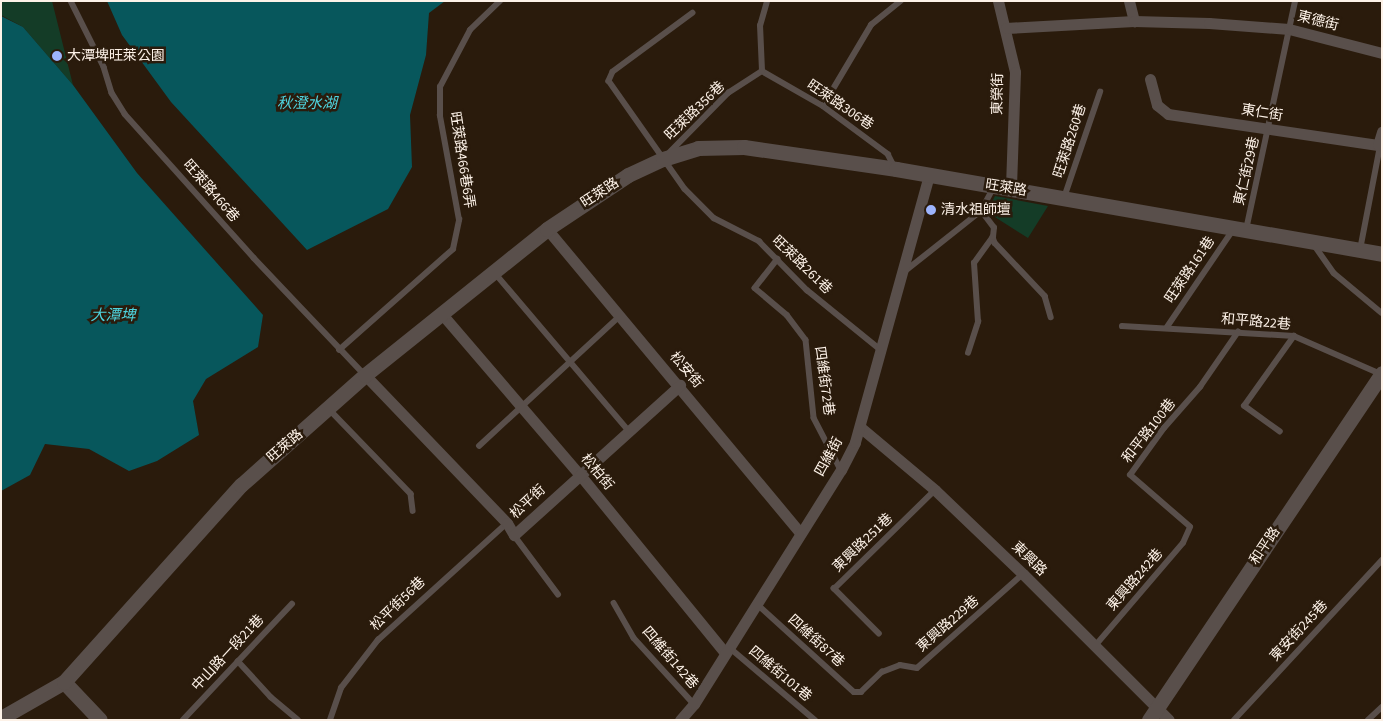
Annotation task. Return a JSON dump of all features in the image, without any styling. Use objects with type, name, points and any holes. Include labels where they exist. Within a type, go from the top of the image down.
[{"type":"street","name":"東榮街","points":[[998,1],[1015,72],[1011,189]]},
{"type":"street","points":[[1129,1],[1134,22]]},
{"type":"street","name":"東德街","points":[[1006,28],[1134,22],[1289,29],[1382,53]]},
{"type":"street","name":"東仁街","points":[[1150,79],[1158,105],[1168,114],[1380,146]]},
{"type":"street","points":[[1380,146],[1382,132]]},
{"type":"street","name":"旺萊路","points":[[1,718],[64,682],[202,525],[241,485],[365,375],[547,229],[628,175],[663,159],[698,148],[744,147],[896,169],[1382,254]]},
{"type":"street","name":"四維街","points":[[680,720],[694,704],[800,532],[841,470],[860,427],[904,273],[929,175]]},
{"type":"street","name":"松安街","points":[[547,229],[680,385],[800,532]]},
{"type":"street","name":"松柏街","points":[[441,313],[521,408],[580,474],[727,650]]},
{"type":"street","name":"和平路","points":[[1153,714],[1381,374]]},
{"type":"street","name":"松平街","points":[[365,375],[506,523],[514,535],[680,385]]},
{"type":"street","name":"東興路","points":[[860,427],[935,490],[1023,574],[1095,646],[1153,714],[1169,720]]},
{"type":"street","points":[[64,682],[100,720]]},
{"type":"lane","name":"旺萊路466巷","points":[[71,1],[104,67],[112,93],[125,114],[339,350],[365,375]]},
{"type":"lane","name":"旺萊路466巷6弄","points":[[339,350],[453,250],[459,220],[440,116],[440,87],[470,30],[500,1]]},
{"type":"lane","points":[[762,71],[760,26],[767,1]]},
{"type":"lane","points":[[823,106],[871,25],[901,1]]},
{"type":"lane","name":"東仁街29巷","points":[[1240,229],[1269,129],[1295,1]]},
{"type":"lane","name":"旺萊路261巷","points":[[693,13],[613,72],[609,81],[685,189],[714,218],[759,241],[807,290],[881,350]]},
{"type":"lane","name":"旺萊路306巷","points":[[762,71],[823,106],[888,154],[896,169]]},
{"type":"lane","name":"旺萊路356巷","points":[[663,159],[728,93],[762,71]]},
{"type":"lane","name":"旺萊路260巷","points":[[1064,198],[1100,92]]},
{"type":"lane","points":[[1360,250],[1380,146]]},
{"type":"lane","points":[[904,273],[981,211],[994,186]]},
{"type":"lane","points":[[981,211],[994,228],[993,238],[995,243],[1045,296],[1051,316]]},
{"type":"lane","name":"旺萊路161巷","points":[[1167,327],[1240,229]]},
{"type":"lane","points":[[968,353],[978,322],[974,263],[993,238]]},
{"type":"lane","points":[[1310,240],[1334,273],[1382,313]]},
{"type":"lane","name":"四維街72巷","points":[[778,259],[755,288],[787,316],[806,340],[814,418],[841,470]]},
{"type":"lane","points":[[494,272],[570,364],[629,431]]},
{"type":"lane","points":[[479,446],[620,316]]},
{"type":"lane","name":"和平路22巷","points":[[1122,326],[1167,327],[1294,336],[1381,374]]},
{"type":"lane","name":"和平路100巷","points":[[1190,527],[1130,476],[1200,387],[1238,332]]},
{"type":"lane","points":[[1280,432],[1244,406],[1294,336]]},
{"type":"lane","points":[[328,408],[411,494],[413,511]]},
{"type":"lane","name":"東興路251巷","points":[[879,634],[834,589],[935,490]]},
{"type":"lane","name":"松平街56巷","points":[[330,720],[341,688],[378,640],[506,523]]},
{"type":"lane","name":"東興路242巷","points":[[1095,646],[1183,543],[1190,527]]},
{"type":"lane","points":[[514,535],[558,594]]},
{"type":"lane","name":"東安街245巷","points":[[1234,720],[1382,560]]},
{"type":"lane","name":"東興路229巷","points":[[861,692],[882,672],[900,665],[917,668],[1023,574]]},
{"type":"lane","name":"四維街142巷","points":[[614,602],[634,638],[694,704]]},
{"type":"lane","name":"四維街87巷","points":[[756,603],[854,692],[861,692]]},
{"type":"lane","name":"中山路一段21巷","points":[[183,720],[292,604]]},
{"type":"lane","name":"四維街101巷","points":[[727,650],[815,720]]},
{"type":"lane","points":[[238,661],[270,697],[298,720]]},
{"type":"lane","points":[[1368,720],[1382,707]]},
{"type":"green space","name":"大潭埤旺萊公園","points":[[1,1],[52,1],[73,85],[23,27],[1,15]]},
{"type":"green space","points":[[995,196],[1048,206],[1028,238],[987,212]]},
{"type":"water","name":"秋澄水湖","points":[[107,1],[445,1],[429,13],[426,55],[410,115],[412,167],[388,209],[307,250],[171,102],[122,35]]},
{"type":"water","name":"大潭埤","points":[[1,16],[23,27],[73,85],[137,173],[263,315],[258,347],[206,379],[193,401],[199,435],[157,461],[129,471],[89,449],[45,444],[30,475],[1,491]]},
{"type":"place","name":"大潭埤旺萊公園","points":[[57,56]]},
{"type":"place","name":"清水祖師壇","points":[[931,210]]}]
